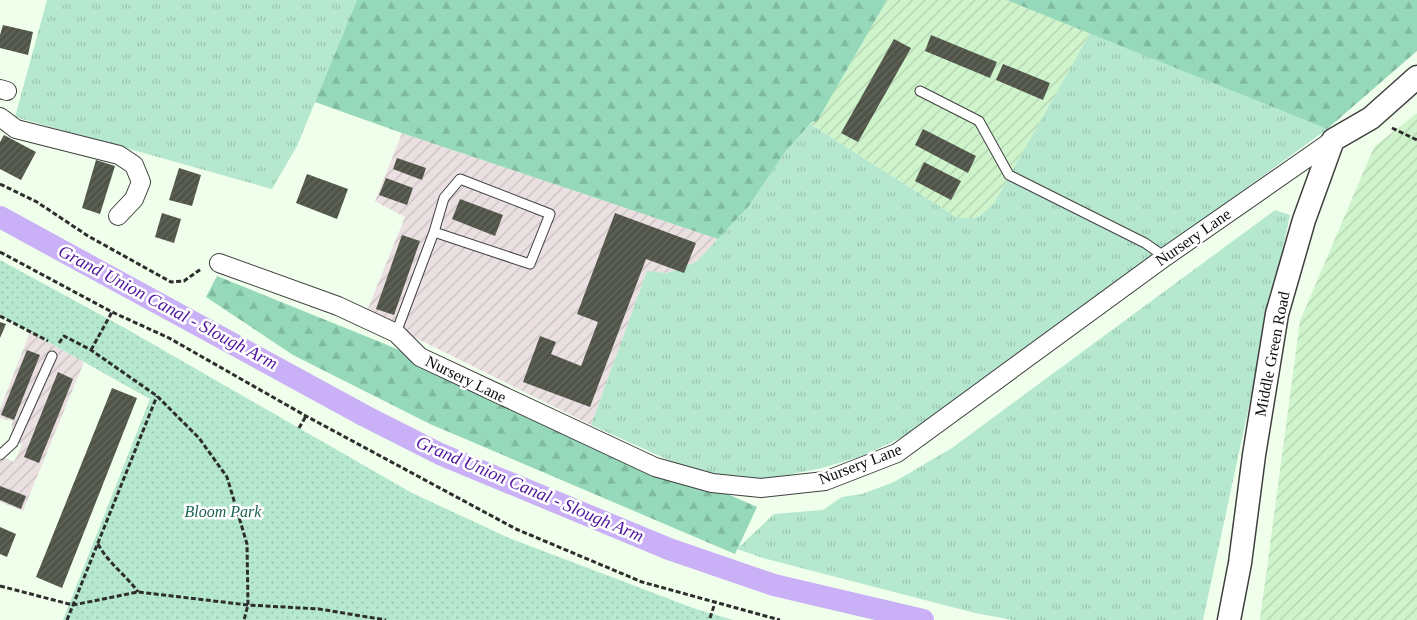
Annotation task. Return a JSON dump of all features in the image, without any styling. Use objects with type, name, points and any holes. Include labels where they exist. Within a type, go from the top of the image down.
[{"type":"street","points":[[1333,140],[1371,118],[1417,77]]},
{"type":"street","points":[[0,117],[16,129],[119,155],[134,165],[141,182],[134,199],[118,216]]},
{"type":"street","name":"Nursery Lane","points":[[219,263],[338,306],[396,333],[420,357],[655,467],[712,483],[761,488],[825,481],[897,453],[1165,257],[1333,140]]},
{"type":"street","name":"Middle Green Road","points":[[1229,620],[1240,563],[1254,454],[1277,314],[1304,220],[1333,140]]},
{"type":"lane","points":[[920,91],[978,120],[1009,175],[1145,243],[1165,257]]},
{"type":"lane","points":[[396,333],[434,232],[444,198],[460,179],[550,214],[530,264],[434,232]]},
{"type":"lane","points":[[0,455],[13,443],[52,356]]},
{"type":"path","points":[[0,184],[37,202],[88,236],[171,282],[184,281],[206,264],[219,263]]},
{"type":"path","points":[[0,252],[112,312],[169,338],[306,416],[516,529],[642,582],[780,620]]},
{"type":"path","points":[[91,350],[112,312]]},
{"type":"path","points":[[0,316],[57,346]]},
{"type":"path","points":[[52,356],[64,336],[91,350],[157,396],[199,438],[227,477],[247,544],[248,605],[244,620]]},
{"type":"path","points":[[67,620],[157,396]]},
{"type":"path","points":[[299,428],[306,416]]},
{"type":"path","points":[[98,543],[104,556],[133,584],[138,592]]},
{"type":"path","points":[[0,586],[73,605],[138,592],[248,605],[319,609],[386,620]]},
{"type":"path","points":[[710,618],[715,603]]},
{"type":"shaded area","points":[[402,133],[718,239],[696,262],[667,273],[647,271],[591,425],[366,313],[405,217],[375,201]]},
{"type":"shaded area","points":[[30,332],[84,362],[23,511],[0,502],[0,461],[6,458],[14,462],[22,445],[12,436],[12,421],[0,418],[0,409]]},
{"type":"green space","points":[[47,0],[357,0],[297,146],[272,189],[15,117]]},
{"type":"green space","points":[[357,0],[887,0],[816,123],[813,121],[785,152],[749,206],[718,239],[315,102]]},
{"type":"green space","points":[[887,0],[1007,0],[1090,33],[994,203],[977,218],[958,218],[810,124],[813,121],[816,122]]},
{"type":"green space","points":[[1007,0],[1417,0],[1417,51],[1327,129]]},
{"type":"green space","points":[[1090,33],[1327,129],[929,421],[905,436],[862,456],[822,468],[777,477],[746,480],[693,471],[591,425],[647,271],[667,273],[696,262],[749,206],[785,152],[810,124],[958,218],[977,218],[994,203]]},
{"type":"green space","points":[[1417,113],[1417,620],[1260,620],[1300,321],[1374,147]]},
{"type":"green space","points":[[1275,210],[1290,215],[1203,620],[1013,620],[975,613],[763,558],[737,549],[774,514],[823,510],[842,497],[862,494],[894,482],[952,448]]},
{"type":"green space","name":"Bloom Park","points":[[0,260],[123,327],[412,493],[509,538],[693,608],[733,620],[63,620],[150,399],[0,315]]},
{"type":"green space","points":[[217,276],[385,344],[757,507],[735,554],[430,424],[293,355],[206,297]]},
{"type":"building","points":[[3,25],[33,32],[28,55],[0,48],[0,35]]},
{"type":"building","points":[[931,35],[997,62],[990,78],[925,51]]},
{"type":"building","points":[[894,39],[911,48],[858,142],[841,133]]},
{"type":"building","points":[[1003,64],[1050,83],[1043,100],[996,80]]},
{"type":"building","points":[[923,129],[976,156],[968,173],[915,145]]},
{"type":"building","points":[[4,135],[36,152],[21,180],[0,169],[0,142]]},
{"type":"building","points":[[397,158],[426,168],[422,180],[393,169]]},
{"type":"building","points":[[96,160],[115,166],[100,214],[82,208]]},
{"type":"building","points":[[924,162],[961,181],[951,200],[915,181]]},
{"type":"building","points":[[179,168],[201,175],[192,206],[169,200]]},
{"type":"building","points":[[307,174],[348,189],[337,219],[296,203]]},
{"type":"building","points":[[386,178],[413,188],[407,205],[379,195]]},
{"type":"building","points":[[460,199],[503,215],[495,236],[452,219]]},
{"type":"building","points":[[162,213],[181,219],[174,243],[155,237]]},
{"type":"building","points":[[615,213],[696,243],[684,273],[646,259],[590,407],[523,382],[540,336],[556,342],[551,354],[581,366],[598,322],[577,314]]},
{"type":"building","points":[[402,235],[420,241],[394,315],[376,309]]},
{"type":"building","points":[[0,322],[6,324],[0,338]]},
{"type":"building","points":[[27,350],[40,355],[14,420],[1,415]]},
{"type":"building","points":[[58,372],[73,379],[39,463],[24,457]]},
{"type":"building","points":[[112,388],[137,398],[62,588],[36,577]]},
{"type":"building","points":[[0,486],[26,496],[21,509],[0,500]]},
{"type":"building","points":[[0,527],[16,534],[7,557],[0,554]]},
{"type":"waterway","name":"Grand Union Canal - Slough Arm","points":[[0,217],[365,416],[440,454],[669,549],[774,585],[923,620]]}]
